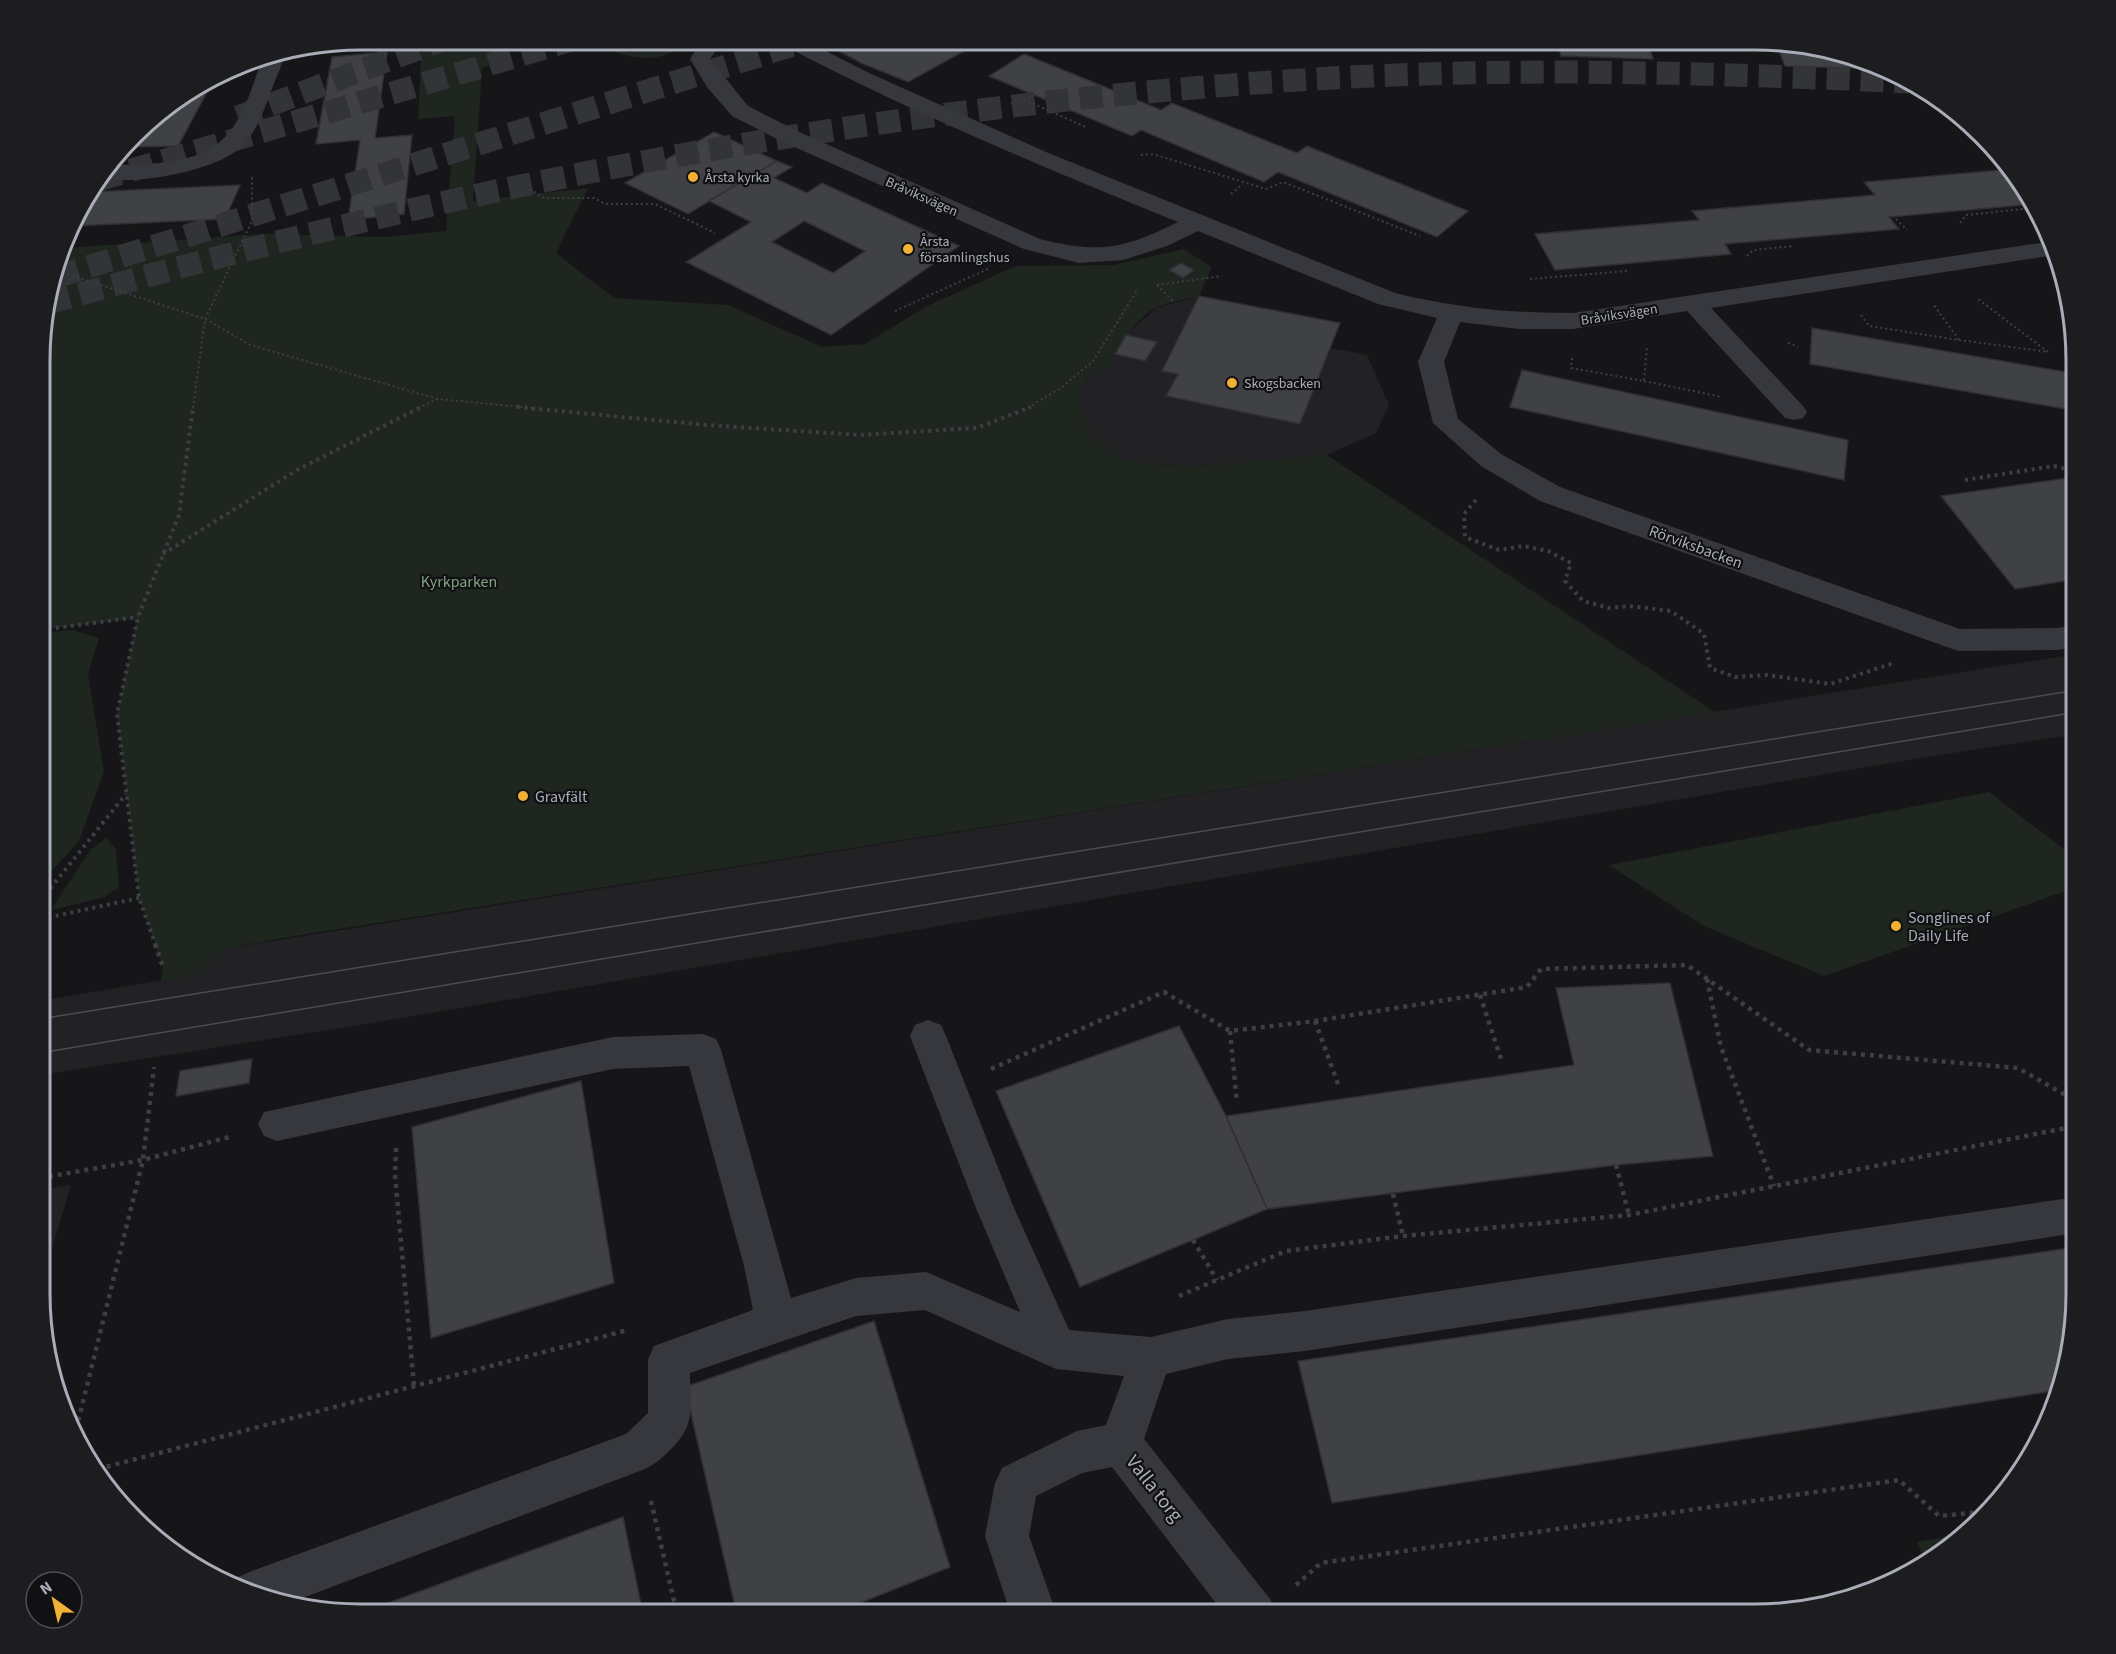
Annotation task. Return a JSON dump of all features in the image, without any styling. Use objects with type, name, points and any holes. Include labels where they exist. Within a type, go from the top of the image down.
[{"type":"street","name":"Bråviksvägen","points":[[706,50],[700,59],[715,82],[740,111],[799,141],[1032,244],[1079,256],[1123,254],[1159,241],[1195,223]]},
{"type":"street","name":"Bråviksvägen","points":[[807,50],[861,78],[932,110],[1195,223],[1387,299],[1451,314],[1518,321],[1573,321],[2046,249]]},
{"type":"street","points":[[114,172],[162,170],[215,155],[232,143],[244,128],[271,63]]},
{"type":"street","points":[[1693,303],[1794,412]]},
{"type":"street","points":[[1446,423],[1431,362],[1451,314]]},
{"type":"street","name":"Rörviksbacken","points":[[1446,423],[1491,460],[1550,494],[1958,640],[2067,638]]},
{"type":"street","points":[[928,1036],[995,1208],[1056,1349]]},
{"type":"street","points":[[277,1124],[613,1053],[703,1050],[764,1266],[776,1322]]},
{"type":"street","points":[[265,1589],[640,1450],[669,1422],[669,1360],[776,1322],[856,1298],[926,1291],[1056,1349],[1151,1357],[1228,1339],[1305,1330],[2067,1216]]},
{"type":"street","points":[[1121,1444],[1151,1357]]},
{"type":"street","name":"Valla torg","points":[[1030,1604],[1007,1536],[1017,1484],[1077,1452],[1121,1444],[1270,1604]]},
{"type":"path","points":[[1020,98],[1086,127]]},
{"type":"path","points":[[163,967],[139,898],[117,714],[138,617],[179,515],[205,319],[252,221],[253,181],[248,156],[232,143]]},
{"type":"path","points":[[1130,155],[1153,154],[1243,184],[1266,189],[1283,182],[1420,236]]},
{"type":"path","points":[[1234,192],[1243,184]]},
{"type":"path","points":[[530,189],[544,198],[594,198],[605,204],[655,204],[715,233]]},
{"type":"path","points":[[894,311],[974,277],[1032,244]]},
{"type":"path","points":[[1836,282],[1869,326],[2048,352],[1934,266]]},
{"type":"path","points":[[1908,270],[1959,340]]},
{"type":"path","points":[[62,272],[205,319],[250,345],[438,399],[707,425],[860,435],[976,428],[1022,412],[1062,387],[1093,361],[1110,330],[1142,284]]},
{"type":"path","points":[[1153,281],[1174,302]]},
{"type":"path","points":[[1644,381],[1693,391]]},
{"type":"path","points":[[163,555],[224,513],[394,418],[438,399]]},
{"type":"path","points":[[1446,423],[1476,500],[1464,514],[1466,537],[1499,550],[1523,546],[1548,551],[1571,563],[1565,581],[1583,601],[1609,608],[1629,606],[1671,611],[1704,634],[1710,668],[1735,677],[1767,675],[1830,684],[1903,660]]},
{"type":"path","points":[[1965,480],[2054,466],[2067,469]]},
{"type":"path","points":[[50,629],[138,617]]},
{"type":"path","points":[[50,889],[127,794]]},
{"type":"path","points":[[50,917],[139,898]]},
{"type":"path","points":[[948,1088],[1164,992],[1230,1031],[1315,1021],[1527,987],[1541,969],[1688,965],[1809,1050],[2018,1068],[2067,1096]]},
{"type":"path","points":[[1707,979],[1721,1047],[1774,1186]]},
{"type":"path","points":[[1480,995],[1502,1062]]},
{"type":"path","points":[[1315,1021],[1338,1084]]},
{"type":"path","points":[[1230,1031],[1237,1103]]},
{"type":"path","points":[[78,1423],[143,1160],[154,1067]]},
{"type":"path","points":[[398,1099],[394,1175],[414,1386]]},
{"type":"path","points":[[1174,1298],[1286,1251],[1403,1236],[1629,1215],[2067,1128]]},
{"type":"path","points":[[50,1176],[143,1160],[211,1142]]},
{"type":"path","points":[[1616,1165],[1629,1215]]},
{"type":"path","points":[[1393,1194],[1403,1236]]},
{"type":"path","points":[[1193,1240],[1217,1280]]},
{"type":"path","points":[[103,1468],[631,1329]]},
{"type":"path","points":[[640,1450],[675,1604]]},
{"type":"path","points":[[1270,1604],[1321,1563],[1899,1480],[1939,1516],[1975,1513]]},
{"type":"shaded area","name":"Skogsbacken","points":[[1199,296],[1340,323],[1330,348],[1367,355],[1389,405],[1376,433],[1327,455],[1186,467],[1127,461],[1093,440],[1084,417],[1080,390],[1088,376],[1112,364],[1126,335],[1156,308]]},
{"type":"shaded area","points":[[2067,656],[2067,736],[1920,758],[366,1024],[50,1073],[50,999],[194,975],[229,948]]},
{"type":"shaded area","points":[[71,1185],[50,1255],[50,1188]]},
{"type":"green space","name":"Kyrkparken","points":[[426,50],[514,50],[482,69],[473,201],[588,188],[556,253],[614,298],[728,305],[822,347],[865,344],[927,306],[1016,266],[1114,265],[1183,249],[1212,267],[1199,296],[1158,307],[1144,316],[1130,331],[1112,364],[1088,376],[1080,390],[1084,417],[1093,440],[1127,461],[1186,467],[1327,455],[1715,712],[294,936],[229,948],[194,975],[161,981],[163,967],[139,898],[117,714],[137,618],[50,629],[50,340],[60,280],[71,248],[261,234],[385,237],[446,231],[455,116],[418,119],[421,52]]},
{"type":"green space","points":[[609,50],[675,50],[650,58],[623,55]]},
{"type":"green space","points":[[73,630],[99,638],[88,674],[104,771],[79,841],[50,873],[50,632]]},
{"type":"green space","points":[[1989,792],[2067,851],[2067,891],[1824,976],[1704,926],[1609,865]]},
{"type":"green space","points":[[106,838],[116,849],[119,887],[105,897],[51,910],[90,850]]},
{"type":"green space","points":[[1950,1536],[1923,1555],[1917,1542]]},
{"type":"building","points":[[837,50],[966,50],[908,82],[861,63]]},
{"type":"building","points":[[1384,50],[1431,50],[1431,51]]},
{"type":"building","points":[[1560,50],[1650,50],[1653,59],[1561,56]]},
{"type":"building","points":[[1779,50],[1816,55],[1862,68],[1785,66]]},
{"type":"building","points":[[387,52],[375,138],[412,135],[404,214],[348,220],[360,140],[316,144],[332,57]]},
{"type":"building","points":[[1024,54],[1161,110],[1172,103],[1297,153],[1307,146],[1468,211],[1437,237],[1278,172],[1264,182],[1141,130],[1132,136],[989,76]]},
{"type":"building","points":[[209,89],[178,146],[135,147],[171,114]]},
{"type":"building","name":"Årsta kyrka","points":[[714,132],[777,161],[688,214],[625,183]]},
{"type":"building","name":"Årsta församlingshus","points":[[777,161],[792,167],[774,178],[807,193],[822,183],[959,246],[831,335],[686,262],[751,222],[709,201]],"holes":[[[804,221],[865,251],[833,273],[772,242]]]},
{"type":"building","points":[[2001,170],[2025,205],[1889,217],[1899,229],[1725,244],[1731,254],[1555,270],[1535,234],[1699,220],[1692,211],[1875,195],[1864,182]]},
{"type":"building","points":[[240,185],[225,219],[81,226],[100,192]]},
{"type":"building","points":[[1181,263],[1194,270],[1183,278],[1169,270]]},
{"type":"building","points":[[1199,296],[1340,323],[1300,424],[1166,396],[1178,374],[1162,371]]},
{"type":"building","points":[[1812,328],[2067,372],[2067,409],[1810,364]]},
{"type":"building","points":[[1126,335],[1157,342],[1145,361],[1115,354]]},
{"type":"building","points":[[1522,370],[1848,440],[1844,480],[1510,407]]},
{"type":"building","points":[[2067,478],[2067,581],[2015,589],[1941,496]]},
{"type":"building","points":[[1670,983],[1713,1156],[1616,1165],[1267,1209],[1226,1116],[1574,1065],[1556,988]]},
{"type":"building","points":[[1179,1026],[1226,1116],[1267,1209],[1080,1287],[996,1091]]},
{"type":"building","points":[[252,1059],[249,1083],[176,1096],[180,1071]]},
{"type":"building","points":[[581,1081],[614,1283],[431,1338],[412,1127]]},
{"type":"building","points":[[2067,1248],[2064,1334],[2051,1391],[1332,1503],[1298,1361]]},
{"type":"building","points":[[874,1321],[950,1567],[858,1604],[734,1604],[685,1387]]},
{"type":"building","points":[[623,1517],[641,1604],[385,1604]]},
{"type":"tunnel","points":[[238,117],[415,50]]},
{"type":"tunnel","points":[[110,176],[538,50]]},
{"type":"tunnel","points":[[61,275],[777,50]]},
{"type":"tunnel","points":[[55,301],[285,240],[525,185],[725,147],[1027,104],[1230,85],[1332,78],[1476,73],[1620,72],[1892,81]]},
{"type":"tram line","points":[[50,1017],[2067,692]]},
{"type":"tram line","points":[[50,1051],[2067,714]]},
{"type":"place","name":"Årsta kyrka","points":[[693,177]]},
{"type":"place","name":"Årsta församlingshus","points":[[908,249]]},
{"type":"place","name":"Skogsbacken","points":[[1232,383]]},
{"type":"place","name":"Gravfält","points":[[523,796]]},
{"type":"place","name":"Songlines of Daily Life","points":[[1896,926]]}]
